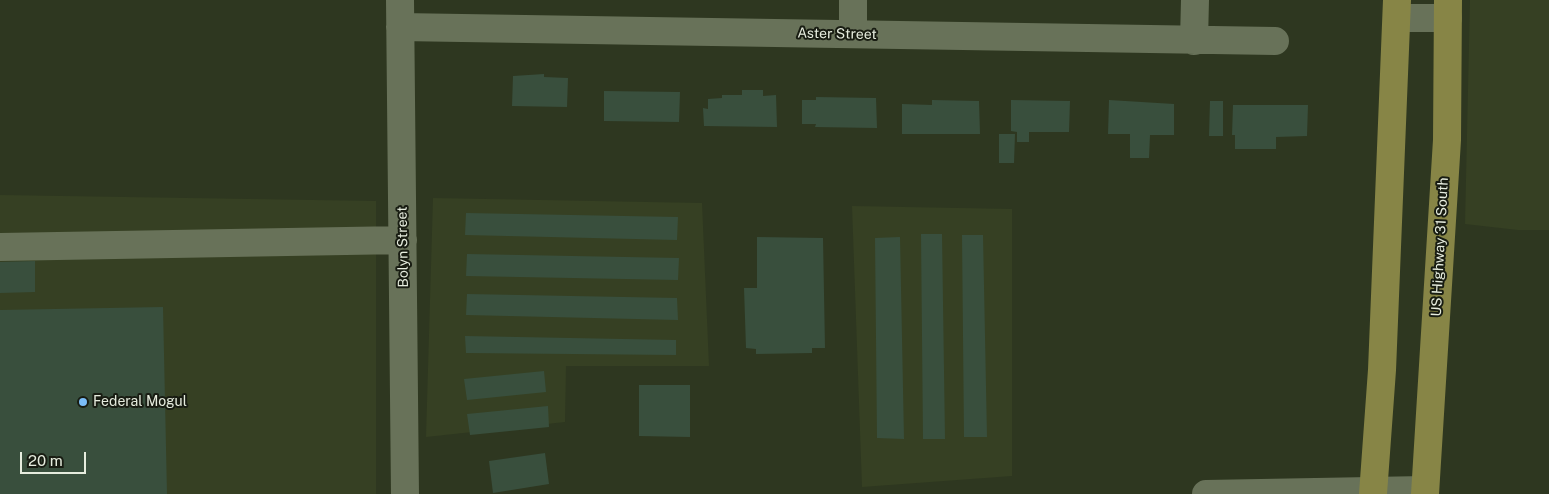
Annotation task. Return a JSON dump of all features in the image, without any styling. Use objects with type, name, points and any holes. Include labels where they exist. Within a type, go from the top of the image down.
[{"type":"main road","points":[[1373,493],[1382,370],[1397,9]]},
{"type":"main road","name":"US Highway 31 South","points":[[1425,492],[1447,140],[1448,9]]},
{"type":"street","name":"Bolyn Street","points":[[400,0],[405,494]]},
{"type":"street","points":[[853,0],[853,34]]},
{"type":"street","points":[[1194,41],[1195,0]]},
{"type":"street","points":[[1397,9],[1448,9]]},
{"type":"street","name":"Aster Street","points":[[400,27],[1275,41]]},
{"type":"street","points":[[0,247],[403,240]]},
{"type":"street","points":[[1206,494],[1425,492]]},
{"type":"shaded area","points":[[1470,0],[1549,0],[1549,230],[1518,230],[1465,224]]},
{"type":"shaded area","points":[[0,195],[376,201],[376,494],[0,494]]},
{"type":"shaded area","points":[[433,198],[702,203],[709,366],[566,366],[565,422],[426,437]]},
{"type":"shaded area","points":[[852,206],[1012,209],[1012,476],[862,487]]},
{"type":"building","points":[[544,74],[544,77],[568,78],[567,107],[512,106],[513,76]]},
{"type":"building","points":[[742,90],[763,90],[763,96],[776,95],[777,127],[704,126],[703,108],[708,109],[708,99],[722,98],[722,95],[742,95]]},
{"type":"building","points":[[604,91],[680,92],[679,122],[604,121]]},
{"type":"building","points":[[816,97],[876,98],[877,128],[815,127],[816,124],[802,124],[802,100],[816,100]]},
{"type":"building","points":[[932,100],[979,101],[980,134],[902,134],[902,104],[932,105]]},
{"type":"building","points":[[1011,100],[1070,101],[1069,132],[1029,132],[1029,142],[1017,142],[1017,132],[1011,131]]},
{"type":"building","points":[[1109,100],[1174,104],[1174,135],[1150,135],[1149,158],[1130,158],[1130,134],[1108,134]]},
{"type":"building","points":[[1210,101],[1223,101],[1223,136],[1209,136]]},
{"type":"building","points":[[1233,105],[1308,105],[1307,136],[1276,137],[1276,149],[1235,149],[1235,135],[1232,135]]},
{"type":"building","points":[[999,134],[1015,134],[1014,163],[999,163]]},
{"type":"building","points":[[466,213],[678,217],[677,240],[465,235]]},
{"type":"building","points":[[921,234],[942,234],[945,439],[923,439]]},
{"type":"building","points":[[962,235],[983,235],[987,437],[964,437]]},
{"type":"building","points":[[757,237],[823,238],[825,348],[812,348],[812,353],[756,354],[756,349],[746,348],[744,288],[757,288]]},
{"type":"building","points":[[900,237],[904,439],[877,438],[875,238]]},
{"type":"building","points":[[467,254],[679,258],[678,280],[466,276]]},
{"type":"building","points":[[35,261],[35,292],[0,293],[0,262]]},
{"type":"building","points":[[467,294],[677,298],[678,320],[466,315]]},
{"type":"building","name":"Federal Mogul","points":[[163,307],[167,494],[0,494],[0,310]]},
{"type":"building","points":[[465,336],[676,340],[676,355],[466,353]]},
{"type":"building","points":[[544,371],[546,392],[467,400],[464,379]]},
{"type":"building","points":[[639,385],[690,385],[690,437],[639,436]]},
{"type":"building","points":[[548,406],[549,427],[470,435],[467,414]]},
{"type":"building","points":[[545,453],[549,484],[493,493],[489,461]]},
{"type":"place","name":"Federal Mogul","points":[[83,402]]}]
